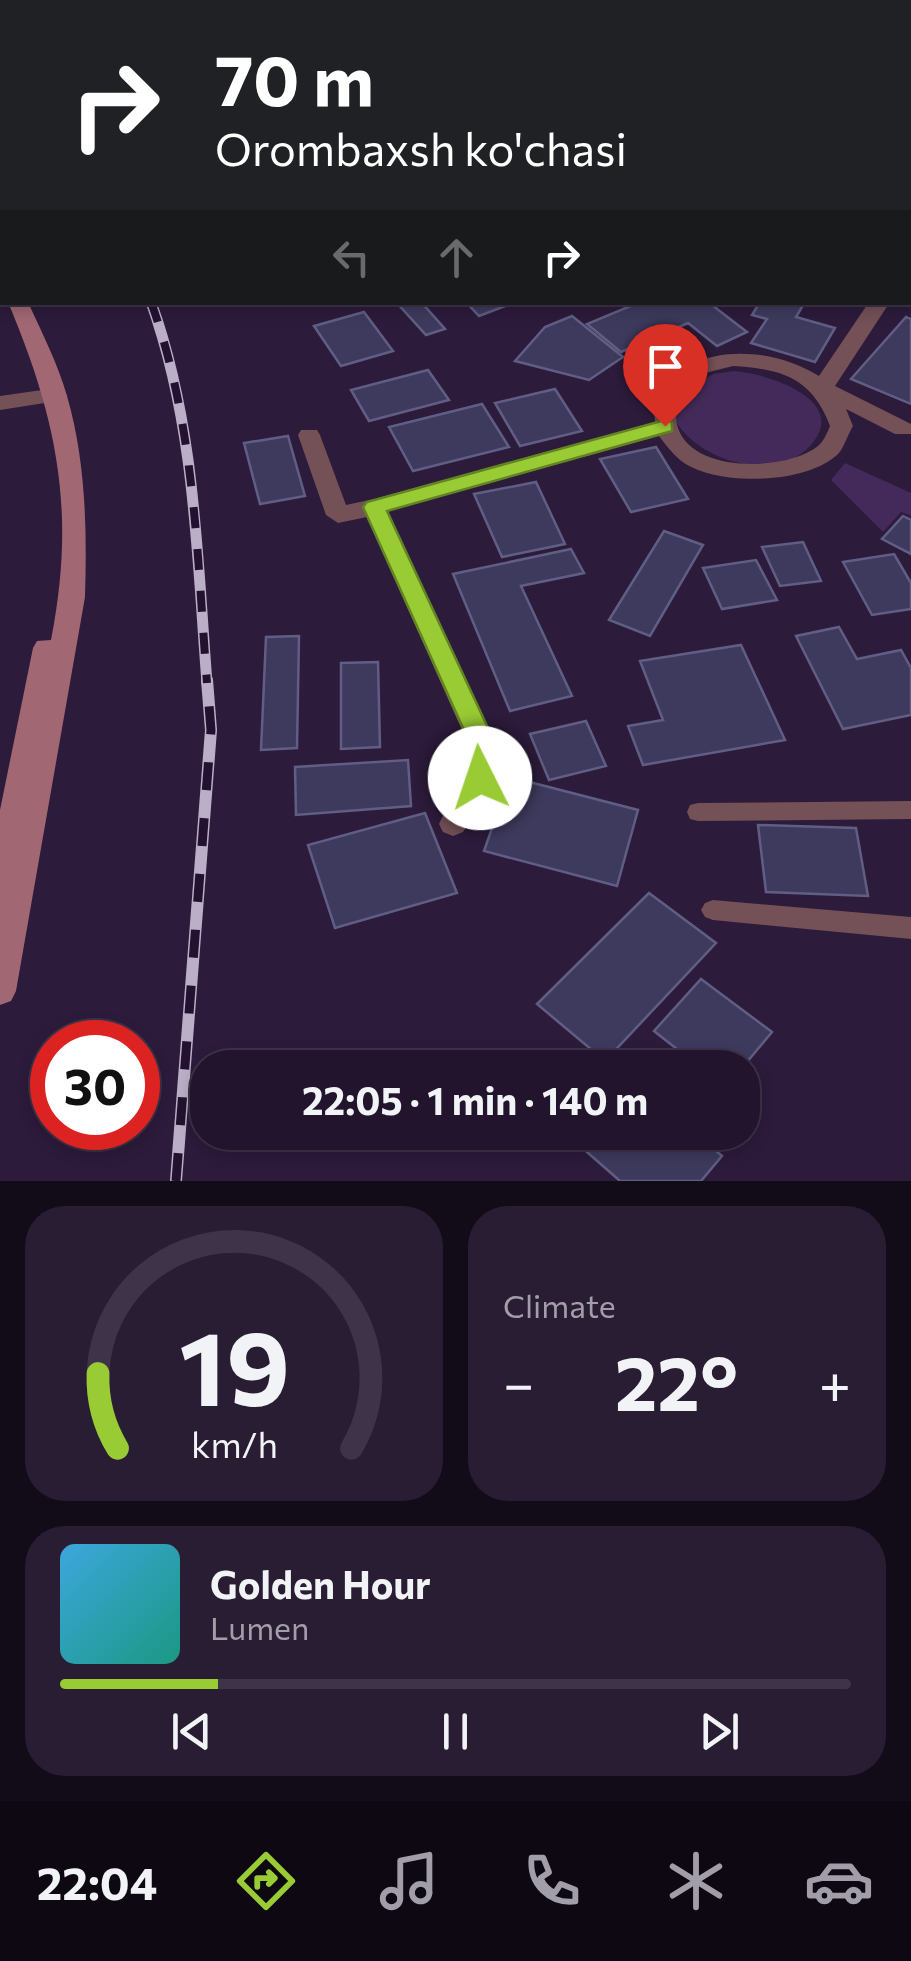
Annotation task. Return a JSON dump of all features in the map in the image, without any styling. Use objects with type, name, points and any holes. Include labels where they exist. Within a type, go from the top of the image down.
[{"type":"main road","points":[[0,882],[56,597],[58,490],[48,396],[5,305]]},
{"type":"main road","points":[[0,991],[72,597],[73,488],[19,305]]},
{"type":"street","points":[[822,388],[878,305]]},
{"type":"street","points":[[822,388],[836,406],[840,425],[835,444],[819,460],[794,470],[748,472],[703,461],[680,445],[665,426],[661,410],[664,394],[689,370],[710,362],[758,360],[782,366],[903,429]]},
{"type":"street","points":[[0,403],[48,396]]},
{"type":"street","points":[[310,435],[338,514],[665,426]]},
{"type":"street","points":[[374,507],[476,728],[483,754],[480,778],[453,824]]},
{"type":"lane","points":[[698,812],[911,810]]},
{"type":"lane","points":[[713,910],[911,928]]},
{"type":"shaded area","points":[[734,371],[783,383],[812,402],[820,414],[820,429],[811,445],[778,464],[758,465],[719,456],[686,434],[675,420],[681,392],[713,374]]},
{"type":"shaded area","points":[[845,463],[911,493],[911,516],[901,512],[883,532],[831,480]]},
{"type":"building","points":[[399,305],[424,305],[445,329],[426,335]]},
{"type":"building","points":[[469,305],[508,305],[479,316]]},
{"type":"building","points":[[633,305],[712,305],[747,332],[717,346],[688,323],[621,352],[587,324]]},
{"type":"building","points":[[758,305],[803,305],[796,317],[835,328],[815,362],[751,343],[767,319],[752,315]]},
{"type":"building","points":[[364,312],[393,351],[341,366],[314,326]]},
{"type":"building","points":[[572,316],[623,357],[589,380],[515,361],[545,327]]},
{"type":"building","points":[[906,317],[911,319],[911,404],[851,379]]},
{"type":"building","points":[[428,370],[449,400],[369,421],[351,390]]},
{"type":"building","points":[[555,389],[582,431],[520,446],[495,403]]},
{"type":"building","points":[[482,404],[509,447],[413,471],[389,427]]},
{"type":"building","points":[[288,436],[305,496],[260,504],[244,443]]},
{"type":"building","points":[[656,447],[688,499],[631,512],[600,459]]},
{"type":"building","points":[[536,482],[565,544],[502,557],[474,494]]},
{"type":"building","points":[[903,516],[911,520],[911,554],[882,539]]},
{"type":"building","points":[[664,531],[703,545],[650,636],[609,620]]},
{"type":"building","points":[[803,542],[821,581],[780,586],[762,547]]},
{"type":"building","points":[[571,549],[584,573],[521,586],[572,696],[510,711],[453,574]]},
{"type":"building","points":[[894,554],[911,583],[911,609],[872,615],[843,562]]},
{"type":"building","points":[[756,560],[777,600],[722,609],[703,568]]},
{"type":"building","points":[[839,627],[857,659],[901,650],[911,668],[911,715],[843,729],[796,636]]},
{"type":"building","points":[[299,636],[297,748],[261,750],[266,637]]},
{"type":"building","points":[[741,645],[785,740],[643,765],[628,726],[663,720],[640,661]]},
{"type":"building","points":[[378,662],[380,747],[341,749],[341,663]]},
{"type":"building","points":[[586,721],[606,766],[549,780],[530,734]]},
{"type":"building","points":[[408,760],[411,806],[296,815],[295,767]]},
{"type":"building","points":[[510,777],[638,810],[617,886],[484,851]]},
{"type":"building","points":[[425,813],[457,893],[335,928],[308,845]]},
{"type":"building","points":[[758,825],[856,828],[868,896],[766,892]]},
{"type":"building","points":[[649,893],[716,943],[615,1050],[592,1050],[537,1004]]},
{"type":"building","points":[[701,979],[772,1032],[757,1050],[678,1050],[654,1031]]},
{"type":"building","points":[[585,1150],[715,1150],[722,1156],[701,1181],[620,1181]]},
{"type":"railway","points":[[152,305],[177,395],[192,490],[207,683]]},
{"type":"railway","points":[[176,1181],[211,730],[207,680]]},
{"type":"route","points":[[480,778],[483,754],[476,728],[374,507],[665,426]]}]
